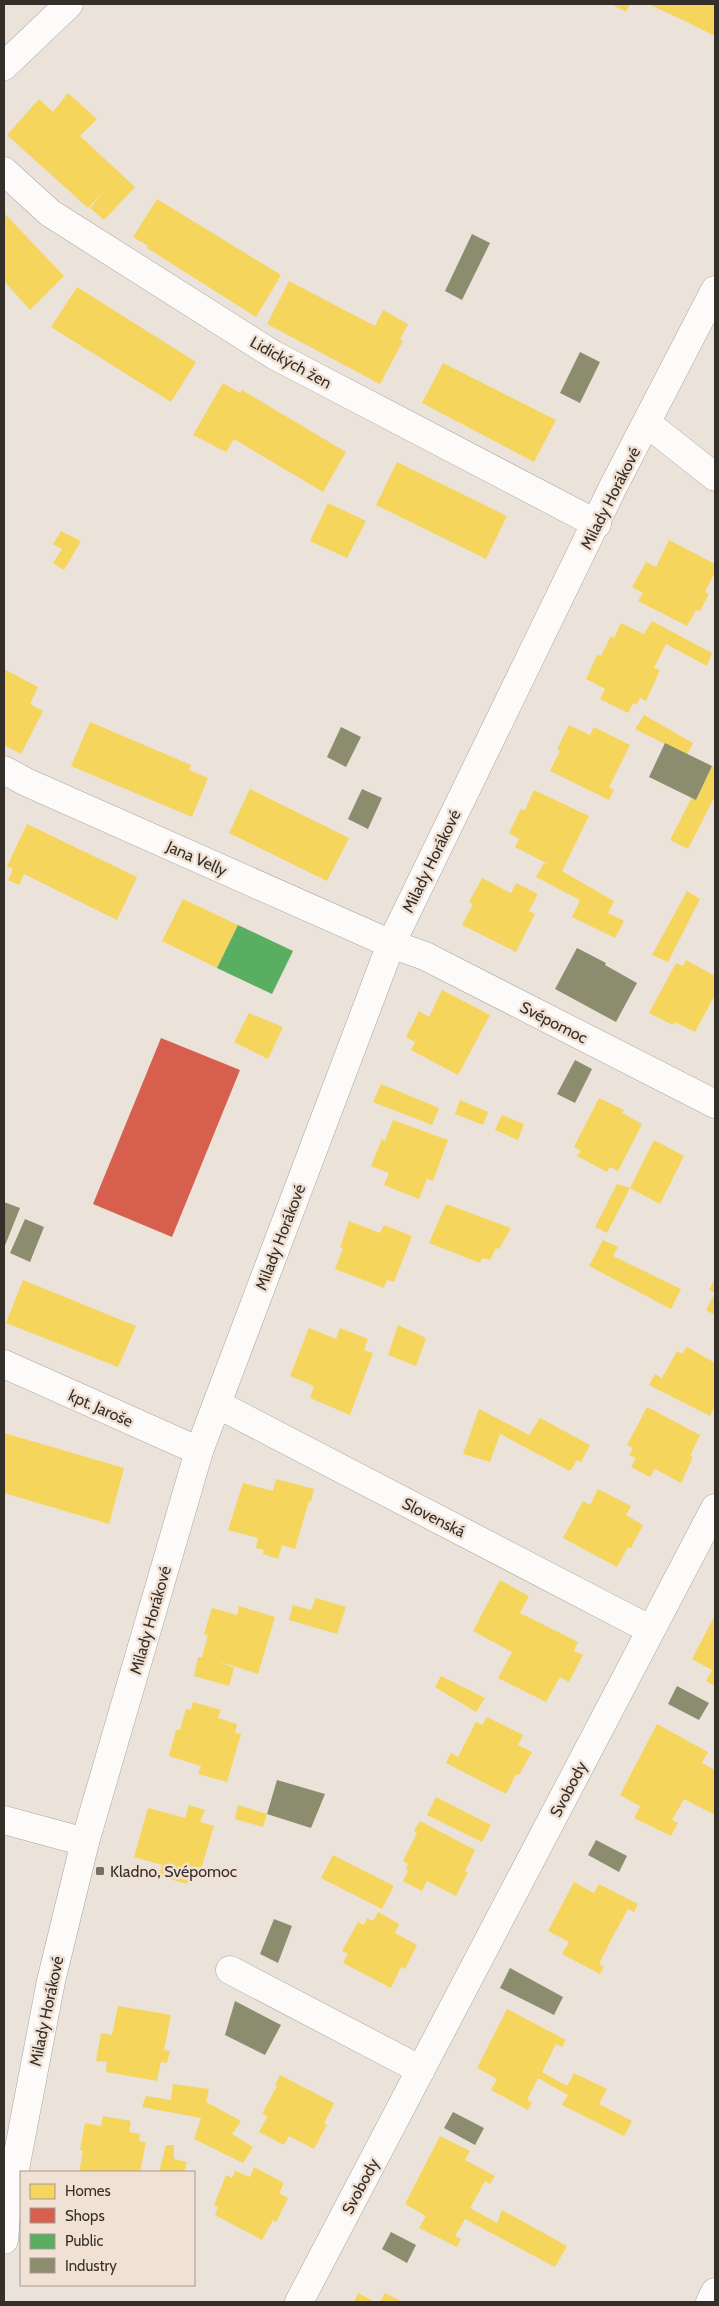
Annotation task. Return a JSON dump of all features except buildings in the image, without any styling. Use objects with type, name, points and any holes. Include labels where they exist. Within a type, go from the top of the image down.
[{"type":"street","points":[[4,66],[69,4]]},
{"type":"street","name":"Lidických žen","points":[[4,170],[50,213],[274,355],[597,524]]},
{"type":"street","name":"Milady Horákové","points":[[4,2240],[6,2216],[51,1981],[85,1842],[199,1451],[391,944],[613,488],[648,424],[715,290]]},
{"type":"street","points":[[648,424],[715,477]]},
{"type":"street","name":"Jana Velly","points":[[4,770],[26,782],[391,944]]},
{"type":"street","name":"Svépomoc","points":[[391,944],[425,956],[715,1104]]},
{"type":"street","name":"kpt. Jaroše","points":[[4,1364],[199,1451]]},
{"type":"street","name":"Slovenská","points":[[218,1404],[652,1630]]},
{"type":"street","name":"Svobody","points":[[299,2302],[715,1508]]},
{"type":"street","points":[[4,1820],[85,1842]]},
{"type":"street","points":[[230,1970],[421,2070]]},
{"type":"street","points":[[710,2302],[715,2292]]},
{"type":"place","name":"Kladno, Svépomoc","points":[[100,1871]]}]
